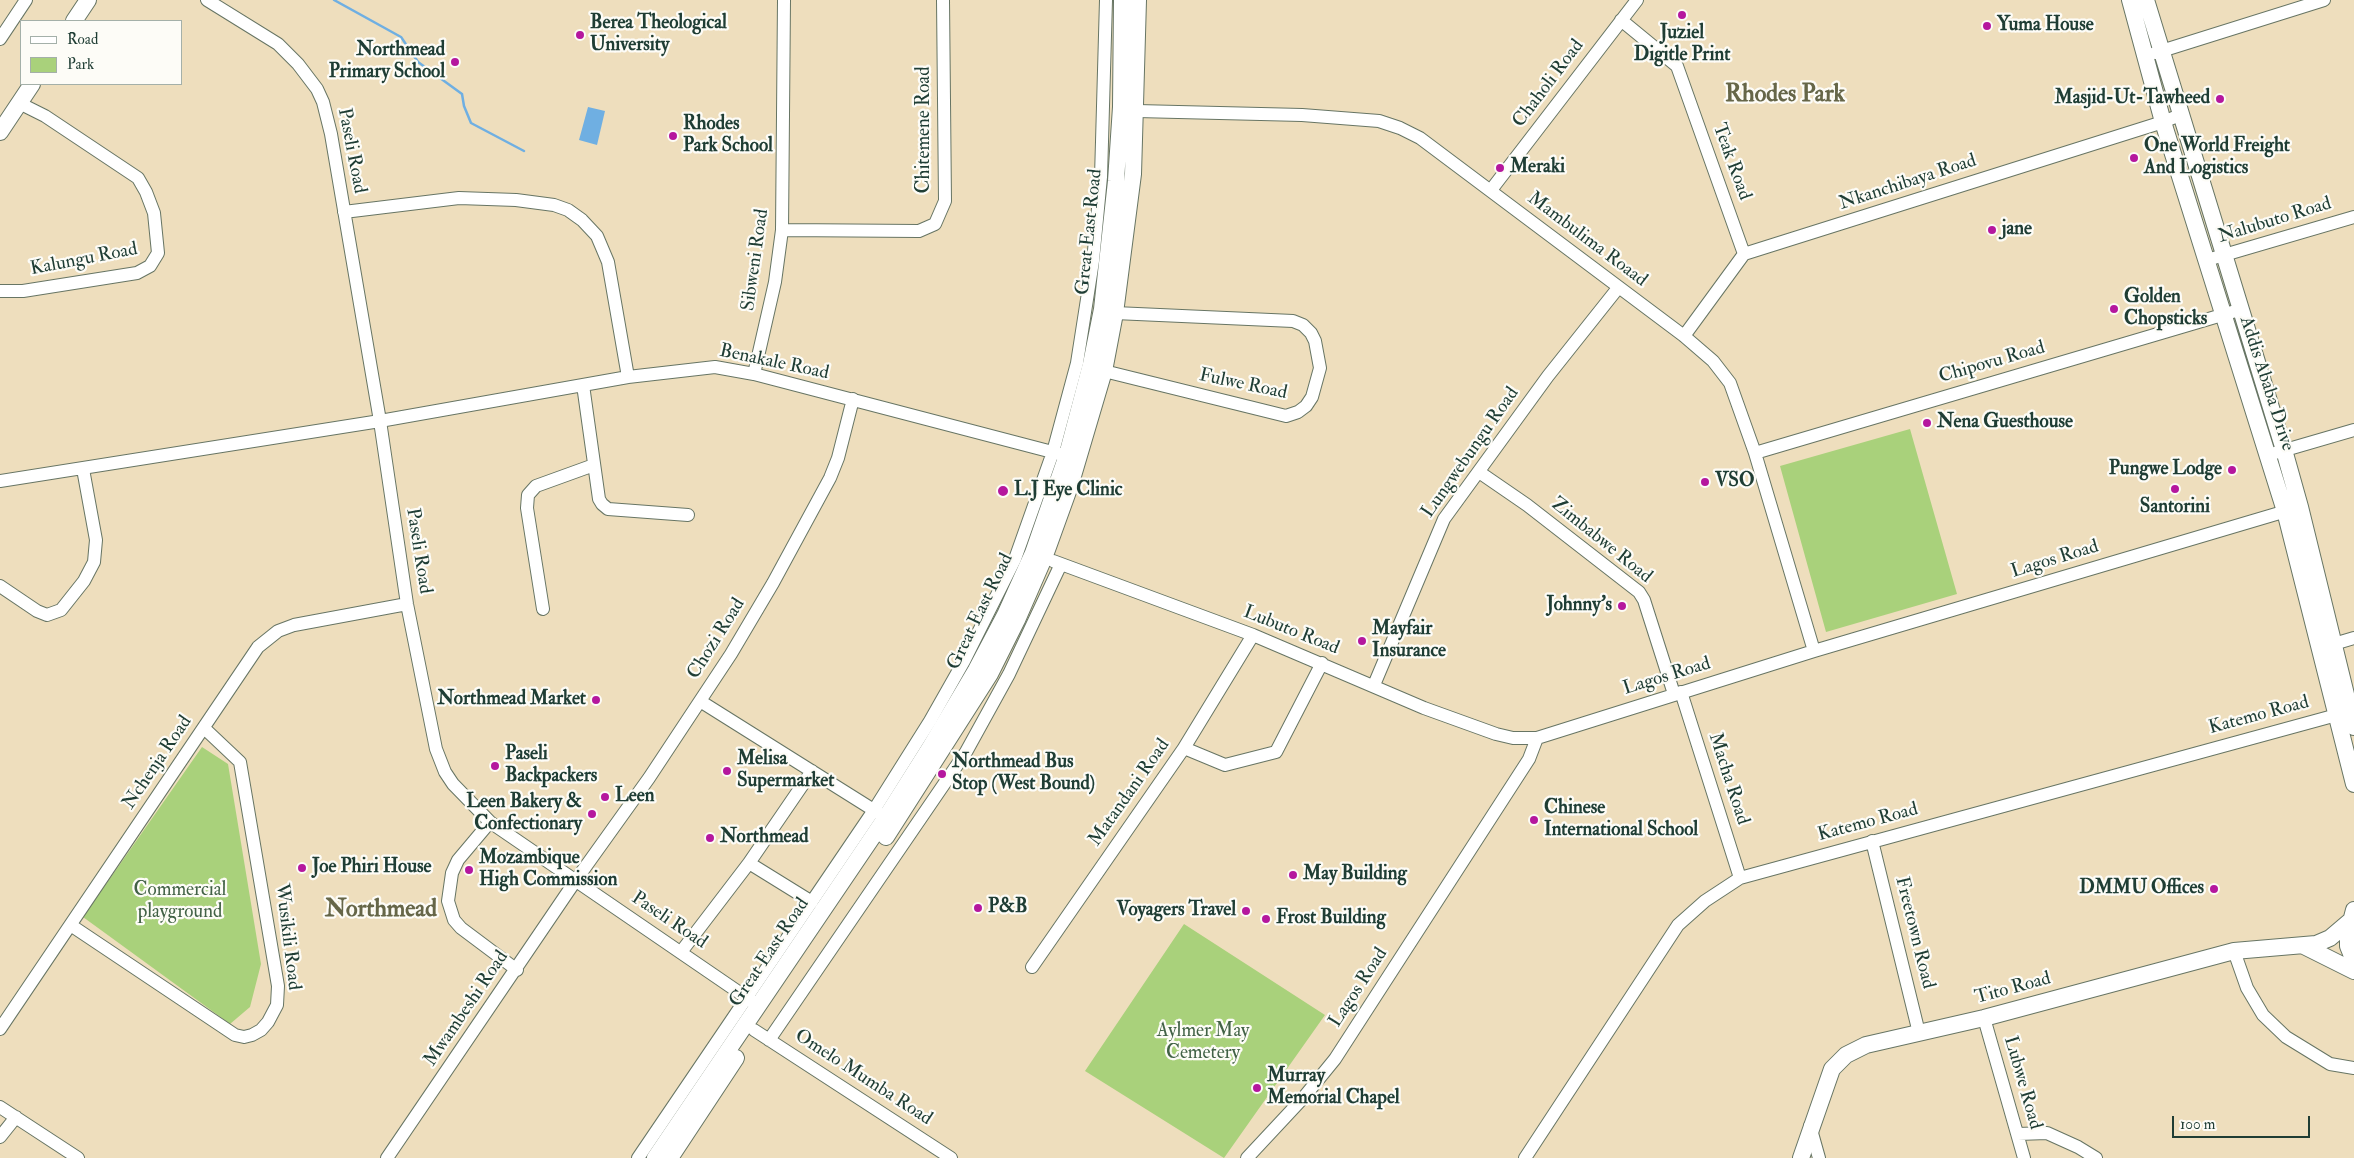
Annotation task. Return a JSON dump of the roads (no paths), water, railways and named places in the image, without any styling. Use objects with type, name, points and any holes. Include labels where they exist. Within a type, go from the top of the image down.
[{"type":"main road","points":[[75,20],[88,0]]},
{"type":"main road","name":"Great East Road","points":[[655,1158],[753,1002],[804,926],[990,674],[1017,620],[1038,555],[1060,454],[1091,364],[1102,309],[1116,181],[1120,107],[1122,0]]},
{"type":"main road","name":"Great East Road","points":[[1038,555],[1070,486],[1104,371],[1115,313],[1133,174],[1137,111],[1138,0]]},
{"type":"main road","name":"Addis Ababa Drive","points":[[2130,0],[2163,122],[2207,260],[2222,314],[2276,452]]},
{"type":"main road","name":"Addis Ababa Drive","points":[[2146,0],[2224,255],[2292,509],[2347,718],[2354,784]]},
{"type":"main road","points":[[0,132],[31,85]]},
{"type":"main road","name":"Great East Road","points":[[670,1158],[754,1030],[885,817]]},
{"type":"main road","points":[[2352,916],[2348,946],[2354,962]]},
{"type":"main road","name":"Tito Road","points":[[1801,1158],[1827,1078],[1839,1061],[1866,1045],[1984,1018],[2234,951],[2304,946],[2330,938],[2352,916]]},
{"type":"main road","points":[[2304,946],[2354,971]]},
{"type":"street","points":[[0,39],[26,0]]},
{"type":"street","name":"Paseli Road","points":[[207,0],[278,44],[298,64],[317,89],[323,102],[331,134],[380,421],[407,604],[439,761],[453,784],[490,822],[753,1002]]},
{"type":"street","name":"Sibweni Road","points":[[754,374],[775,282],[782,230],[784,0]]},
{"type":"street","name":"Chitemene Road","points":[[782,230],[919,231],[935,224],[945,201],[943,0]]},
{"type":"street","points":[[804,926],[812,902],[885,817],[930,721],[996,600],[1060,454],[1077,364],[1093,261],[1101,177],[1106,0]]},
{"type":"street","name":"Chaholi Road","points":[[1491,190],[1636,0]]},
{"type":"street","points":[[2145,56],[2324,0]]},
{"type":"street","name":"Teak Road","points":[[1621,20],[1677,66],[1744,254]]},
{"type":"street","name":"Kalungu Road","points":[[0,290],[23,291],[137,273],[150,266],[158,253],[154,213],[138,178],[45,116],[19,103]]},
{"type":"street","name":"Mambulima Roaad","points":[[1137,111],[1302,115],[1379,121],[1420,138],[1684,336],[1713,361],[1730,383],[1755,453],[1814,651]]},
{"type":"street","name":"Nkanchibaya Road","points":[[1744,254],[2163,122],[2180,115]]},
{"type":"street","points":[[344,212],[459,198],[516,200],[554,205],[568,210],[582,220],[597,236],[608,262],[628,377]]},
{"type":"street","name":"Nalubuto Road","points":[[2207,260],[2354,217]]},
{"type":"street","points":[[1684,336],[1744,254]]},
{"type":"street","name":"Lungwebungu Road","points":[[1374,686],[1444,518],[1548,376],[1618,288]]},
{"type":"street","name":"Chipovu Road","points":[[1755,453],[2239,310]]},
{"type":"street","name":"Fulwe Road","points":[[1104,371],[1286,416],[1298,412],[1306,406],[1312,397],[1320,368],[1317,348],[1311,333],[1303,325],[1293,321],[1115,313]]},
{"type":"street","name":"Benakale Road","points":[[0,481],[380,421],[628,377],[715,367],[754,374],[1060,454]]},
{"type":"street","points":[[583,385],[599,499],[608,509],[688,515]]},
{"type":"street","name":"Chozi Road","points":[[576,880],[700,701],[769,591],[819,500],[834,468],[853,399]]},
{"type":"street","points":[[2276,452],[2354,430]]},
{"type":"street","points":[[543,609],[527,508],[528,495],[536,486],[594,465]]},
{"type":"street","points":[[0,586],[37,611],[47,615],[61,610],[84,581],[94,562],[96,540],[83,469]]},
{"type":"street","name":"Zimbabwe Road","points":[[1479,472],[1535,511],[1638,592],[1644,600],[1677,693]]},
{"type":"street","name":"Lagos Road","points":[[1247,1158],[1315,1085],[1339,1052],[1529,759],[1537,738],[1814,651],[2292,509]]},
{"type":"street","name":"Lubuto Road","points":[[1038,555],[1253,635],[1424,708],[1496,734],[1513,738],[1537,738]]},
{"type":"street","points":[[769,1040],[966,752],[1009,674],[1060,564]]},
{"type":"street","name":"Nchenja Road","points":[[0,1029],[72,926],[253,653],[278,631],[294,625],[407,604]]},
{"type":"street","name":"Matandani Road","points":[[1032,967],[1184,748],[1253,635]]},
{"type":"street","points":[[2327,646],[2354,638]]},
{"type":"street","points":[[1184,748],[1225,765],[1276,752],[1322,663]]},
{"type":"street","name":"Macha Road","points":[[1677,693],[1740,878]]},
{"type":"street","points":[[700,701],[885,817]]},
{"type":"street","name":"Katemo Road","points":[[1525,1158],[1678,925],[1705,901],[1740,878],[1872,841],[2347,718]]},
{"type":"street","name":"Wusikili Road","points":[[72,926],[235,1035],[244,1037],[252,1035],[261,1030],[268,1022],[276,1005],[278,986],[240,762],[204,728]]},
{"type":"street","points":[[681,952],[749,863],[812,771]]},
{"type":"street","points":[[490,822],[458,860],[452,873],[448,900],[454,920],[461,928],[517,970]]},
{"type":"street","name":"Freetown Road","points":[[1872,841],[1919,1033]]},
{"type":"street","points":[[749,863],[812,902]]},
{"type":"street","name":"Mwambeshi Road","points":[[387,1158],[517,970],[576,880]]},
{"type":"street","points":[[2234,951],[2247,988],[2263,1015],[2286,1037],[2330,1064],[2354,1068]]},
{"type":"street","points":[[638,1158],[753,1002]]},
{"type":"street","name":"Lubwe Road","points":[[1984,1018],[2024,1158]]},
{"type":"street","name":"Omelo Mumba Road","points":[[754,1030],[951,1158]]},
{"type":"street","points":[[0,1107],[78,1158]]},
{"type":"street","points":[[0,1137],[16,1117]]},
{"type":"street","points":[[1810,1126],[1819,1158]]},
{"type":"street","points":[[2018,1134],[2047,1133],[2096,1158]]},
{"type":"water","points":[[588,107],[605,111],[597,145],[579,140]]},
{"type":"waterway","points":[[334,0],[401,37],[418,62],[462,94],[464,106],[471,123],[524,151]]},
{"type":"place","name":"Juziel Digitle Print","points":[[1682,15]]},
{"type":"place","name":"Yuma House","points":[[1987,26]]},
{"type":"place","name":"Berea Theological University","points":[[580,35]]},
{"type":"place","name":"Northmead Primary School","points":[[455,62]]},
{"type":"place","name":"Masjid-Ut-Tawheed","points":[[2220,99]]},
{"type":"place","name":"Rhodes Park School","points":[[673,136]]},
{"type":"place","name":"One World Freight And Logistics","points":[[2134,158]]},
{"type":"place","name":"Meraki","points":[[1500,168]]},
{"type":"place","name":"jane","points":[[1992,230]]},
{"type":"place","name":"Golden Chopsticks","points":[[2114,309]]},
{"type":"place","name":"Nena Guesthouse","points":[[1927,423]]},
{"type":"place","name":"Pungwe Lodge","points":[[2232,470]]},
{"type":"place","name":"VSO","points":[[1705,482]]},
{"type":"place","name":"Santorini","points":[[2175,489]]},
{"type":"place","name":"L.J Eye Clinic","points":[[1003,491]]},
{"type":"place","name":"Johnny’s","points":[[1622,606]]},
{"type":"place","name":"Mayfair Insurance","points":[[1362,641]]},
{"type":"place","name":"Northmead Market","points":[[596,700]]},
{"type":"place","name":"Paseli Backpackers","points":[[495,766]]},
{"type":"place","name":"Melisa Supermarket","points":[[727,771]]},
{"type":"place","name":"Northmead Bus Stop (West Bound)","points":[[942,774]]},
{"type":"place","name":"Leen","points":[[605,797]]},
{"type":"place","name":"Leen Bakery & Confectionary","points":[[592,814]]},
{"type":"place","name":"Chinese International School","points":[[1534,820]]},
{"type":"place","name":"Northmead","points":[[710,838]]},
{"type":"place","name":"Joe Phiri House","points":[[302,868]]},
{"type":"place","name":"Mozambique High Commission","points":[[469,870]]},
{"type":"place","name":"May Building","points":[[1293,875]]},
{"type":"place","name":"DMMU Offices","points":[[2214,889]]},
{"type":"place","name":"P&B","points":[[978,908]]},
{"type":"place","name":"Voyagers Travel","points":[[1246,911]]},
{"type":"place","name":"Frost Building","points":[[1266,919]]},
{"type":"place","name":"Murray Memorial Chapel","points":[[1257,1088]]},
{"type":"district","name":"Rhodes Park","points":[[1785,96]]},
{"type":"district","name":"Northmead","points":[[381,911]]},
{"type":"park label","name":"Commercial playground","points":[[180,902]]},
{"type":"park label","name":"Aylmer May Cemetery","points":[[1203,1043]]}]
